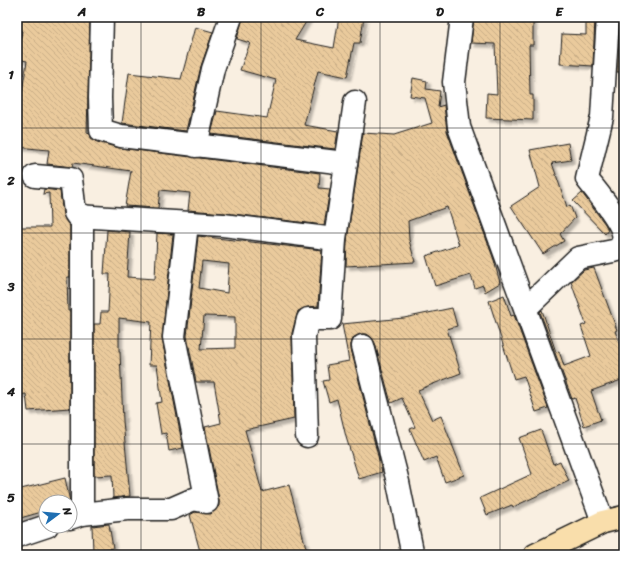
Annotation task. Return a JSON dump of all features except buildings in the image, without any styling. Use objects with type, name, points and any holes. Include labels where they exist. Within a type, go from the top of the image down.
[{"type":"main road","points":[[534,555],[603,522],[624,517]]},
{"type":"street","points":[[102,17],[100,98],[101,130],[121,136],[345,163]]},
{"type":"street","points":[[196,146],[213,69],[230,17]]},
{"type":"street","points":[[462,17],[454,82],[459,127],[603,522]]},
{"type":"street","points":[[526,308],[578,258],[618,250],[624,241],[622,228],[606,203],[587,179],[602,116],[608,17]]},
{"type":"street","points":[[307,436],[304,336],[308,319],[330,319],[335,239],[355,102]]},
{"type":"street","points":[[35,176],[71,179],[77,216],[82,215],[187,224],[223,225],[335,239]]},
{"type":"street","points":[[76,494],[82,215]]},
{"type":"street","points":[[78,516],[127,509],[171,509],[194,499],[207,502],[174,337],[187,224]]},
{"type":"street","points":[[363,346],[398,482],[414,555]]},
{"type":"street","points":[[17,536],[38,529]]}]
